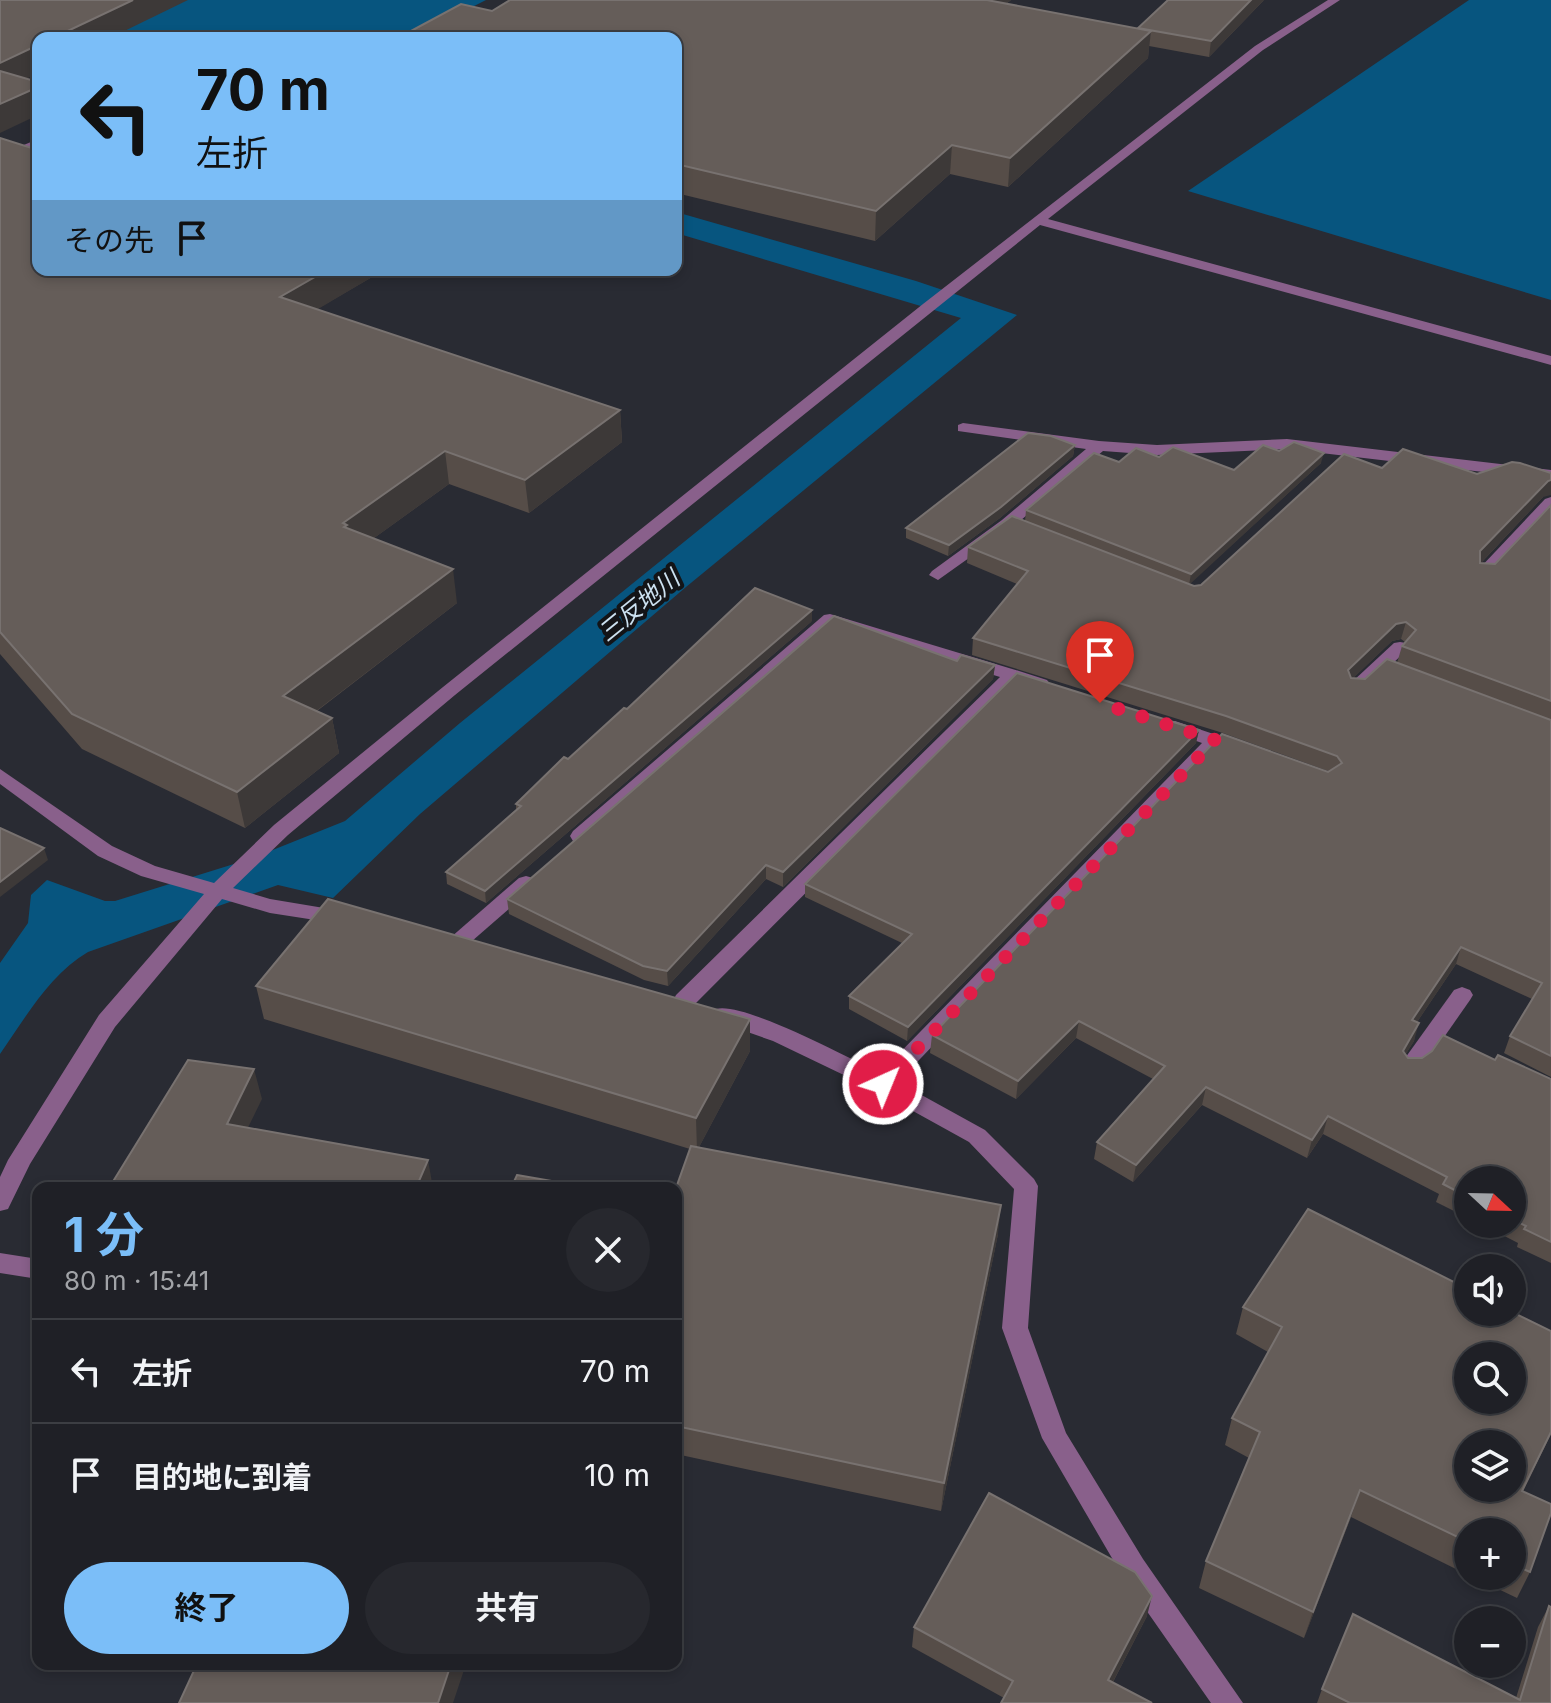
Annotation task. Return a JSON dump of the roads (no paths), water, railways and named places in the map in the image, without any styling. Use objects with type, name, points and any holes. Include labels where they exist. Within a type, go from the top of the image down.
[{"type":"street","points":[[0,1202],[20,1160],[107,1021],[216,893],[281,830],[437,701],[1039,221],[1259,48],[1335,0]]},
{"type":"street","points":[[0,160],[32,146]]},
{"type":"street","points":[[1039,221],[1551,361]]},
{"type":"street","points":[[963,428],[1099,446],[1157,450],[1287,444],[1551,475]]},
{"type":"street","points":[[938,575],[1015,525],[1099,446]]},
{"type":"street","points":[[1328,471],[1350,450]]},
{"type":"street","points":[[1484,574],[1551,502]]},
{"type":"street","points":[[565,849],[830,619],[1056,689]]},
{"type":"street","points":[[1355,689],[1387,668],[1400,647]]},
{"type":"street","points":[[1013,675],[676,999],[781,1035],[883,1084],[977,1136],[1026,1186],[1015,1328],[1055,1438],[1133,1568],[1228,1703]]},
{"type":"street","points":[[1157,721],[1256,755]]},
{"type":"street","points":[[883,1084],[1215,740]]},
{"type":"street","points":[[0,775],[105,851],[148,871],[270,906],[360,920]]},
{"type":"street","points":[[487,951],[450,941],[541,870]]},
{"type":"street","points":[[1411,1067],[1462,995]]},
{"type":"street","points":[[1436,1033],[1461,1045]]},
{"type":"street","points":[[0,1263],[32,1268]]},
{"type":"water","points":[[172,0],[486,0],[423,32],[111,32]]},
{"type":"water","points":[[1469,0],[1551,0],[1551,300],[1188,191]]},
{"type":"water","name":"三反地川","points":[[682,214],[916,281],[1017,315],[686,587],[420,814],[333,898],[278,885],[88,952],[61,972],[0,1054],[0,963],[28,923],[31,895],[47,880],[105,901],[115,901],[250,859],[345,821],[460,723],[961,318],[682,235]]}]
